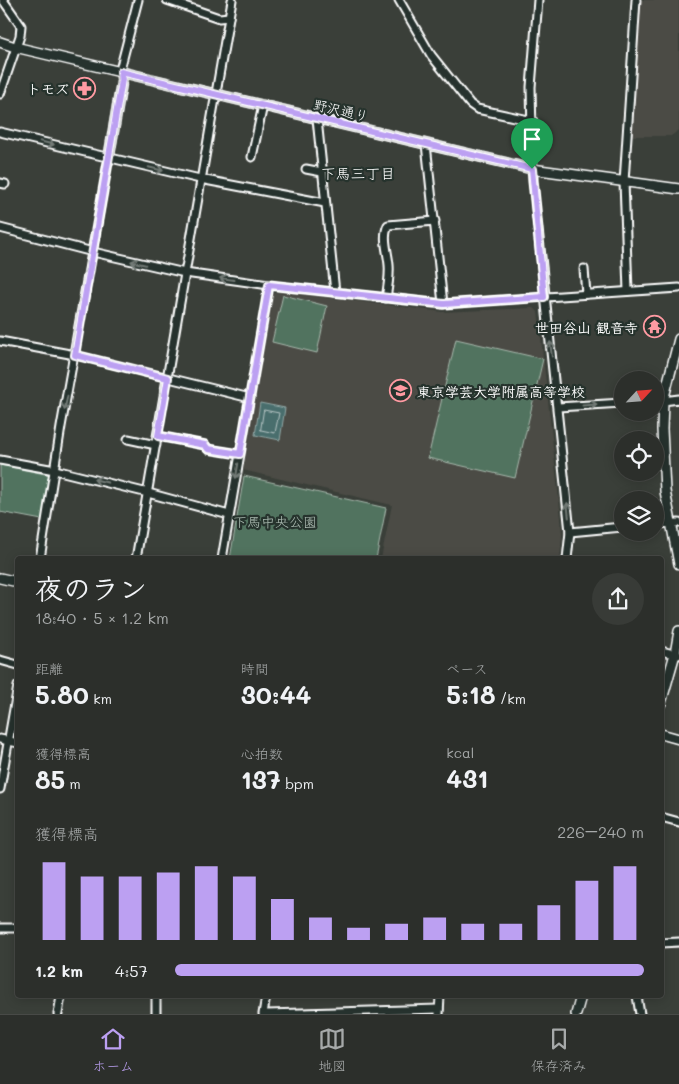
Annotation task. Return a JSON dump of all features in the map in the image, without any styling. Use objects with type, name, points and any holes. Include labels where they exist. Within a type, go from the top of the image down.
[{"type":"street","points":[[0,94],[20,36],[21,26],[3,0]]},
{"type":"street","points":[[41,556],[122,80],[121,66],[138,0]]},
{"type":"street","points":[[167,0],[219,18],[229,17]]},
{"type":"street","points":[[137,556],[232,0]]},
{"type":"street","points":[[399,0],[430,55],[470,104],[477,109],[533,121]]},
{"type":"street","points":[[538,0],[531,87],[533,121],[532,169],[570,532],[566,556]]},
{"type":"street","points":[[628,291],[624,182],[636,0]]},
{"type":"street","name":"野沢通り","points":[[0,42],[15,48],[532,169],[679,189]]},
{"type":"street","points":[[252,157],[263,105]]},
{"type":"street","points":[[317,119],[335,292]]},
{"type":"street","points":[[0,132],[200,179],[325,203]]},
{"type":"street","points":[[426,144],[444,304]]},
{"type":"street","points":[[306,169],[322,172]]},
{"type":"street","points":[[386,298],[389,264],[385,231],[388,225],[435,220]]},
{"type":"street","points":[[0,228],[92,252],[185,273],[269,285],[444,304],[679,288]]},
{"type":"street","points":[[584,269],[586,294]]},
{"type":"street","points":[[222,556],[269,285]]},
{"type":"street","points":[[664,386],[679,339]]},
{"type":"street","points":[[0,341],[75,355],[250,398]]},
{"type":"street","points":[[664,400],[679,399]]},
{"type":"street","points":[[558,407],[614,404]]},
{"type":"street","points":[[660,421],[665,491],[675,523],[679,564]]},
{"type":"street","points":[[158,436],[205,445],[208,449],[240,454]]},
{"type":"street","points":[[128,439],[156,445]]},
{"type":"street","points":[[0,460],[55,470],[148,492],[229,515]]},
{"type":"street","points":[[570,532],[614,528]]},
{"type":"street","points":[[0,578],[15,581]]},
{"type":"street","points":[[664,694],[677,655],[679,631]]},
{"type":"street","points":[[664,652],[677,655]]},
{"type":"street","points":[[0,660],[15,664]]},
{"type":"street","points":[[0,789],[15,704]]},
{"type":"street","points":[[664,735],[679,739]]},
{"type":"street","points":[[0,739],[15,742]]},
{"type":"street","points":[[664,818],[679,822]]},
{"type":"street","points":[[0,928],[15,928]]},
{"type":"street","points":[[664,944],[679,942]]},
{"type":"street","points":[[58,1014],[61,998]]},
{"type":"street","points":[[156,998],[156,1014]]},
{"type":"street","points":[[263,1014],[266,998]]},
{"type":"street","points":[[267,1014],[439,1011],[440,998]]},
{"type":"street","points":[[576,1014],[580,998]]},
{"type":"street","points":[[636,998],[640,1014]]},
{"type":"shaded area","points":[[640,0],[679,0],[679,130],[671,136],[631,136]]},
{"type":"shaded area","name":"東京学芸大学附属高等学校","points":[[279,291],[442,312],[534,308],[538,312],[561,518],[560,556],[382,556],[392,505],[243,470],[272,294]]},
{"type":"green space","points":[[283,295],[327,306],[317,353],[272,342]]},
{"type":"green space","points":[[456,339],[543,359],[515,478],[428,458]]},
{"type":"green space","points":[[0,465],[50,475],[42,520],[0,512]]},
{"type":"green space","name":"下馬中央公園","points":[[244,476],[386,508],[377,556],[231,556]]},
{"type":"water","points":[[260,403],[285,408],[280,440],[255,435]]},
{"type":"place","name":"トモズ","points":[[85,88]]},
{"type":"place","name":"世田谷山 観音寺","points":[[654,327]]},
{"type":"place","name":"東京学芸大学附属高等学校","points":[[401,391]]},
{"type":"district","name":"下馬三丁目","points":[[358,173]]},
{"type":"route","points":[[121,72],[532,169],[544,297],[444,304],[269,285],[240,454],[208,449],[205,445],[158,436],[168,378],[75,355],[122,80],[121,72]]}]
